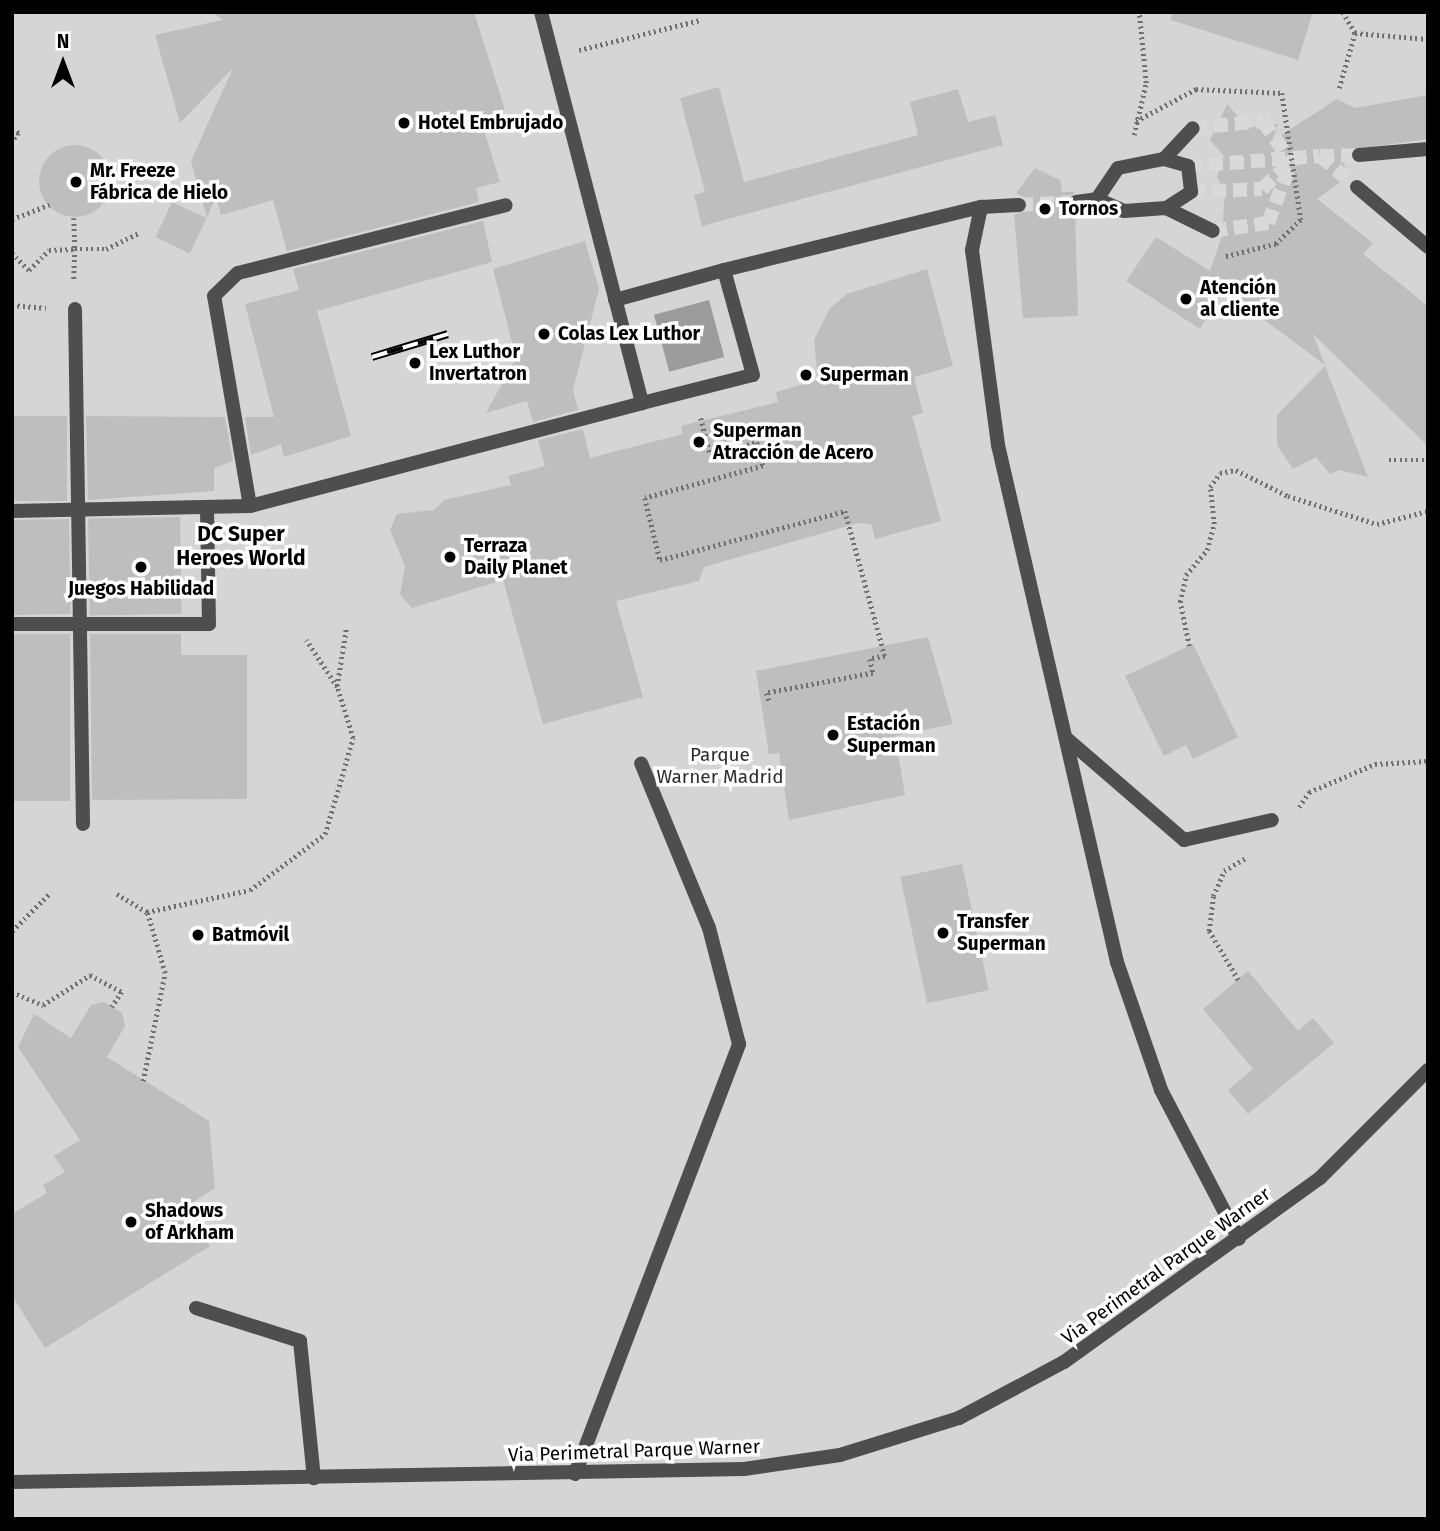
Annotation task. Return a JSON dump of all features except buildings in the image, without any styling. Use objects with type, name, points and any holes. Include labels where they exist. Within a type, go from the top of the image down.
[{"type":"street","points":[[541,12],[642,403]]},
{"type":"street","points":[[1164,159],[1193,128]]},
{"type":"street","points":[[1359,155],[1428,149]]},
{"type":"street","points":[[1076,202],[1097,199],[1124,211],[1166,208],[1191,192],[1188,166],[1164,159],[1118,168],[1097,199]]},
{"type":"street","points":[[1357,187],[1428,247]]},
{"type":"street","points":[[250,506],[214,296],[238,273],[506,205]]},
{"type":"street","points":[[615,300],[724,270],[981,207],[1020,205]]},
{"type":"street","points":[[981,207],[972,250],[998,445],[1117,962],[1148,1052],[1239,1239]]},
{"type":"street","points":[[1166,208],[1213,231]]},
{"type":"street","points":[[12,511],[79,512],[250,506],[754,374],[724,270]]},
{"type":"street","points":[[75,309],[83,824]]},
{"type":"street","points":[[12,624],[209,624],[207,509]]},
{"type":"street","points":[[1066,738],[1184,840],[1272,820]]},
{"type":"street","points":[[575,1474],[739,1044],[709,928],[641,763]]},
{"type":"street","name":"Via Perimetral Parque Warner","points":[[12,1482],[575,1474],[757,1467],[839,1455],[959,1418],[1064,1363],[1320,1178],[1428,1070]]},
{"type":"street","points":[[196,1308],[300,1341],[314,1478]]},
{"type":"path","points":[[1130,164],[1136,121],[1146,83],[1139,12]]},
{"type":"path","points":[[1339,88],[1355,33],[1343,12]]},
{"type":"path","points":[[553,56],[701,20]]},
{"type":"path","points":[[1355,33],[1428,39]]},
{"type":"path","points":[[1136,121],[1196,89],[1282,93],[1291,162]]},
{"type":"path","points":[[12,130],[19,133],[12,141]]},
{"type":"path","points":[[12,219],[49,205]]},
{"type":"path","points":[[74,218],[75,309]]},
{"type":"path","points":[[12,253],[29,270],[49,250],[106,249],[139,233]]},
{"type":"path","points":[[694,390],[710,454],[757,442],[763,466],[645,498],[660,560],[845,511],[885,656],[870,659],[873,673],[767,693],[769,701]]},
{"type":"path","points":[[1389,460],[1428,460]]},
{"type":"path","points":[[1189,646],[1180,602],[1186,575],[1207,550],[1214,524],[1210,487],[1220,472],[1236,470],[1288,496],[1332,505],[1377,524],[1428,511]]},
{"type":"path","points":[[337,687],[346,629]]},
{"type":"path","points":[[117,894],[148,912],[250,890],[325,834],[353,738],[337,687],[306,640]]},
{"type":"path","points":[[12,931],[51,892]]},
{"type":"path","points":[[142,1081],[165,973],[148,912]]},
{"type":"path","points":[[12,992],[43,1005],[90,975],[122,992],[112,1007]]},
{"type":"green space","name":"Parque Warner Madrid","points":[[12,12],[1428,12],[1428,1519],[12,1519]]},
{"type":"shaded area","points":[[709,300],[724,357],[669,372],[654,315]]},
{"type":"tunnel","points":[[1193,128],[1263,121],[1291,162]]},
{"type":"tunnel","points":[[1320,156],[1359,155]]},
{"type":"tunnel","points":[[1188,166],[1320,156],[1357,187]]},
{"type":"tunnel","points":[[1213,231],[1268,223],[1291,162]]},
{"type":"tunnel","points":[[1191,192],[1262,189],[1288,165]]},
{"type":"tunnel","points":[[1019,205],[1076,202]]},
{"type":"railway","points":[[372,357],[448,334]]},
{"type":"place","name":"Hotel Embrujado","points":[[404,123]]},
{"type":"place","name":"Mr. Freeze Fábrica de Hielo","points":[[76,182]]},
{"type":"place","name":"Tornos","points":[[1045,209]]},
{"type":"place","name":"Atención al cliente","points":[[1186,299]]},
{"type":"place","name":"Colas Lex Luthor","points":[[544,334]]},
{"type":"place","name":"Lex Luthor Invertatron","points":[[415,363]]},
{"type":"place","name":"Superman","points":[[806,375]]},
{"type":"place","name":"Superman Atracción de Acero","points":[[699,442]]},
{"type":"place","name":"Terraza Daily Planet","points":[[450,557]]},
{"type":"place","name":"Juegos Habilidad","points":[[141,567]]},
{"type":"place","name":"Estación Superman","points":[[833,735]]},
{"type":"place","name":"Transfer Superman","points":[[943,933]]},
{"type":"place","name":"Batmóvil","points":[[198,935]]},
{"type":"place","name":"Shadows of Arkham","points":[[131,1222]]},
{"type":"district","name":"DC Super Heroes World","points":[[241,546]]}]
